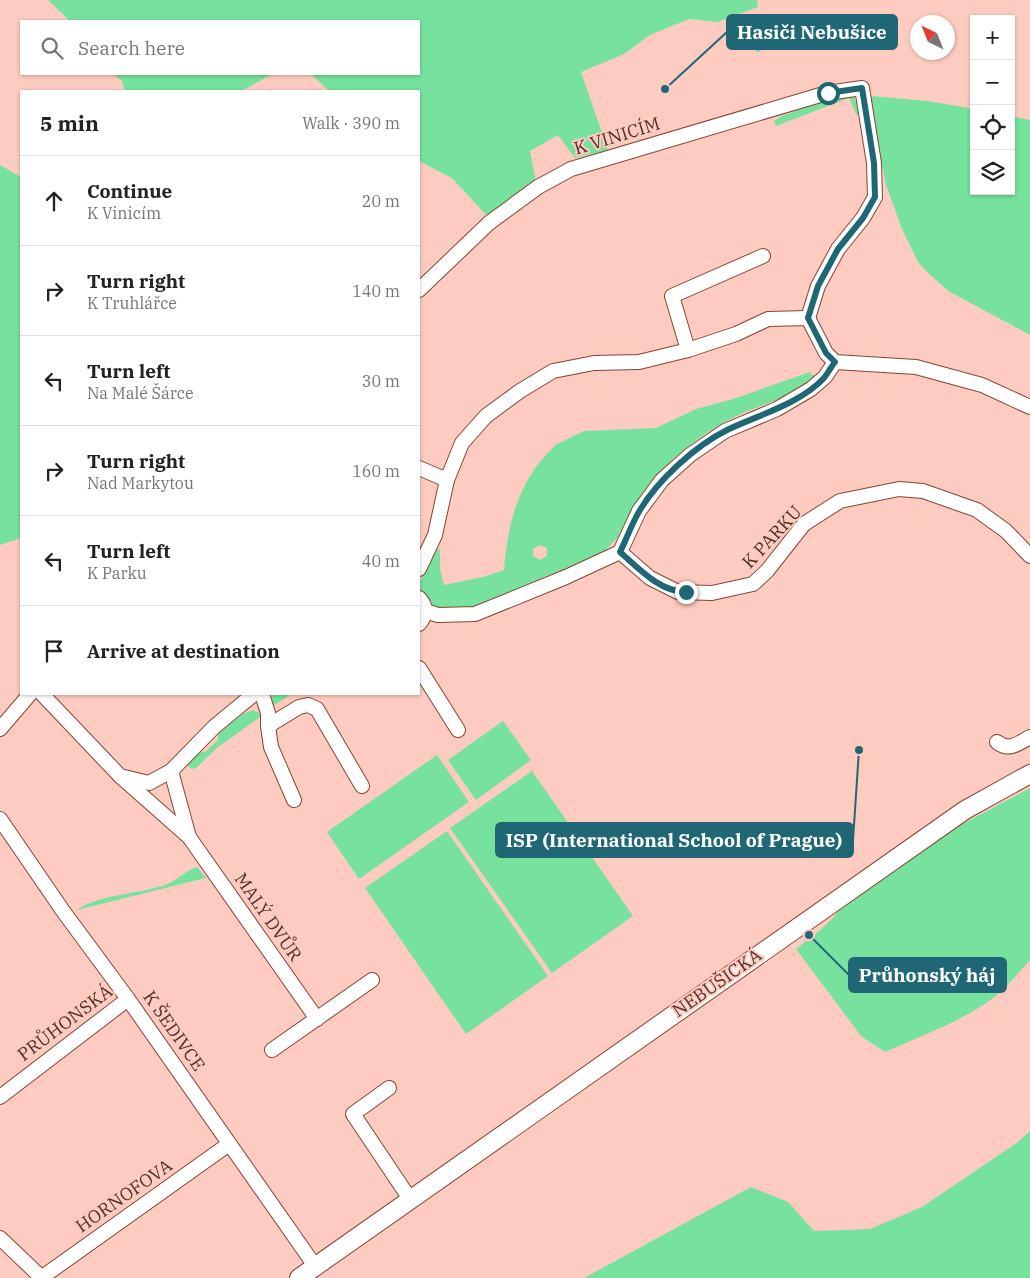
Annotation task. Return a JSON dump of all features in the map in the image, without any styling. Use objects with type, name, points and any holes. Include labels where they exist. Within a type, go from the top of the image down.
[{"type":"street","name":"K VINICÍM","points":[[420,289],[489,224],[538,187],[571,169],[828,93],[862,88],[874,163],[875,197],[863,218],[838,249],[818,286],[808,318]]},
{"type":"street","points":[[688,350],[672,296],[763,256]]},
{"type":"street","points":[[420,566],[434,535],[447,480],[462,443],[486,416],[520,391],[553,371],[594,363],[639,362],[688,350],[736,334],[768,319],[808,318],[826,353],[835,362],[916,367],[982,385],[1030,407]]},
{"type":"street","points":[[422,604],[438,615],[475,614],[566,577],[620,552],[639,511],[662,480],[690,455],[725,431],[777,409],[811,389],[825,377],[835,362]]},
{"type":"street","points":[[420,468],[447,480]]},
{"type":"street","name":"K PARKU","points":[[620,552],[650,578],[678,592],[712,593],[753,584],[767,571],[804,524],[840,501],[899,489],[923,491],[977,510],[1006,531],[1030,556]]},
{"type":"street","points":[[420,622],[424,616],[422,604]]},
{"type":"street","points":[[420,670],[458,730]]},
{"type":"street","points":[[0,729],[29,695]]},
{"type":"street","name":"MALÝ DVŮR","points":[[43,695],[120,776],[189,837],[317,1019]]},
{"type":"street","points":[[120,776],[149,783],[171,771],[214,728],[253,695]]},
{"type":"street","points":[[262,695],[268,713],[271,747],[294,800]]},
{"type":"street","points":[[268,726],[299,707],[308,705],[317,709],[362,786]]},
{"type":"street","points":[[997,742],[1002,746],[1010,747],[1030,737]]},
{"type":"street","name":"MALÝ DVŮR","points":[[171,771],[189,837]]},
{"type":"street","name":"NEBUŠICKÁ","points":[[299,1278],[965,810],[1030,774]]},
{"type":"street","name":"K ŠEDIVCE","points":[[0,819],[63,911],[128,998],[315,1266]]},
{"type":"street","points":[[272,1050],[372,980]]},
{"type":"street","name":"PRŮHONSKÁ","points":[[0,1097],[128,998]]},
{"type":"street","points":[[389,1088],[353,1114],[410,1200]]},
{"type":"street","name":"HORNOFOVA","points":[[42,1278],[229,1144]]},
{"type":"street","points":[[0,1238],[42,1278]]},
{"type":"green space","points":[[48,0],[757,0],[758,7],[717,22],[689,19],[650,35],[624,54],[581,72],[608,150],[575,158],[558,135],[530,151],[536,182],[489,218],[452,178],[420,162],[420,90],[328,90],[312,75],[420,75],[420,20],[69,20]]},
{"type":"green space","points":[[114,75],[271,75],[243,90],[125,90],[122,81]]},
{"type":"green space","points":[[844,93],[853,95],[860,112],[857,116],[849,98],[776,126],[774,121],[782,116]]},
{"type":"green space","points":[[870,96],[928,101],[970,108],[970,195],[1015,195],[1015,117],[1030,120],[1030,335],[950,292],[918,262],[902,229],[886,185]]},
{"type":"green space","points":[[0,165],[20,176],[20,538],[0,545]]},
{"type":"green space","points":[[810,372],[812,375],[818,375],[792,393],[729,420],[689,446],[665,467],[644,491],[634,506],[620,535],[601,555],[581,565],[546,576],[478,607],[439,609],[423,596],[420,590],[420,581],[435,550],[440,549],[440,569],[444,585],[483,577],[504,570],[509,532],[520,495],[534,469],[555,445],[584,431],[656,428],[696,409],[733,399]],"holes":[[[540,545],[547,548],[547,556],[540,560],[533,556],[533,549]]]},
{"type":"green space","points":[[273,695],[290,695],[273,706],[271,700]]},
{"type":"green space","points":[[253,710],[263,715],[218,747],[196,768],[192,769],[186,764],[200,752],[205,752],[218,740],[218,734],[243,714]]},
{"type":"green space","points":[[503,721],[531,760],[476,800],[448,760]]},
{"type":"green space","points":[[437,755],[469,802],[359,879],[327,832]]},
{"type":"green space","points":[[532,771],[633,916],[552,973],[450,828]]},
{"type":"green space","points":[[1030,788],[1030,960],[1003,990],[980,1007],[940,1028],[885,1052],[861,1036],[796,949],[830,921],[843,901],[955,828]]},
{"type":"green space","points":[[447,831],[548,976],[466,1034],[365,888]]},
{"type":"green space","points":[[197,867],[206,878],[77,910],[97,900],[156,888],[175,880]]},
{"type":"green space","points":[[1030,1131],[1030,1278],[584,1278],[751,1187],[788,1202],[814,1231],[870,1229],[922,1207],[1018,1142]]},
{"type":"water","points":[[773,21],[782,41],[757,52],[748,31]]},
{"type":"place","name":"Hasiči Nebušice","points":[[665,89]]},
{"type":"place","name":"ISP (International School of Prague)","points":[[859,750]]},
{"type":"place","name":"Průhonský háj","points":[[809,935]]},
{"type":"route","points":[[686,592],[678,592],[650,578],[620,552],[639,511],[662,480],[690,455],[725,431],[777,409],[811,389],[825,377],[835,362],[826,353],[808,318],[818,286],[838,249],[863,218],[875,197],[874,163],[862,88],[828,93]]}]
